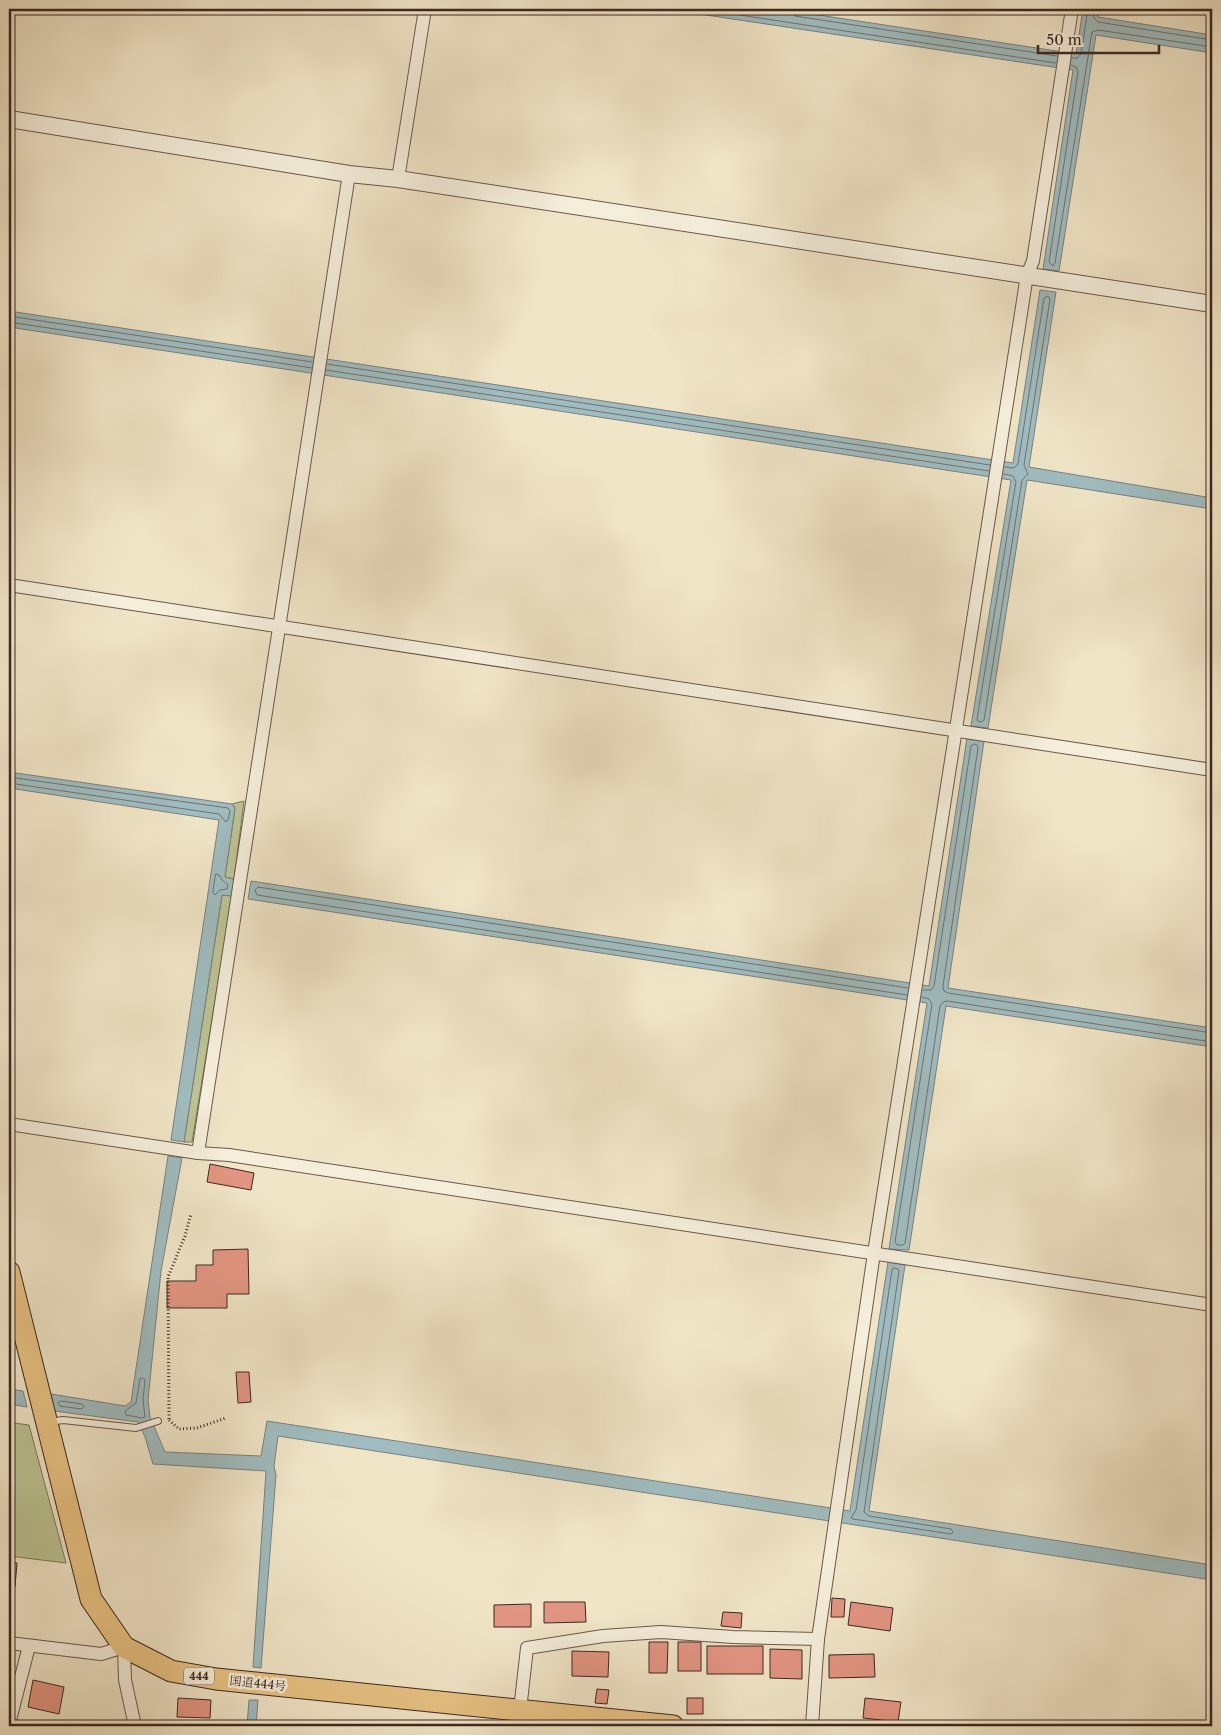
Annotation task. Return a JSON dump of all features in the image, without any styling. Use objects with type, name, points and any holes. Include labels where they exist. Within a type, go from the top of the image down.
[{"type":"highway","name":"国道444号","points":[[9,1272],[91,1599],[124,1647],[171,1671],[216,1679],[520,1710],[626,1724],[673,1726]]},
{"type":"street","points":[[398,179],[424,9]]},
{"type":"street","points":[[812,1726],[818,1639],[874,1253],[998,458],[1027,276],[1032,261],[1072,9]]},
{"type":"street","points":[[9,120],[348,174],[398,179],[1212,304]]},
{"type":"street","points":[[198,1153],[348,174]]},
{"type":"street","points":[[9,586],[1212,770]]},
{"type":"street","points":[[9,1124],[198,1153],[229,1155],[1212,1305]]},
{"type":"street","points":[[520,1710],[527,1648],[602,1636],[661,1632],[733,1637],[818,1639]]},
{"type":"street","points":[[9,1643],[101,1654],[124,1647],[125,1680],[135,1726]]},
{"type":"street","points":[[9,1724],[29,1646]]},
{"type":"lane","points":[[46,1422],[63,1420],[136,1428],[158,1421]]},
{"type":"path","points":[[169,1420],[168,1277],[185,1236],[191,1214]]},
{"type":"path","points":[[158,1421],[169,1420],[179,1429],[197,1428],[226,1418]]},
{"type":"green space","points":[[244,801],[234,879],[225,877],[235,808],[232,804]]},
{"type":"green space","points":[[222,895],[232,896],[192,1142],[184,1142]]},
{"type":"green space","points":[[14,1423],[29,1425],[66,1563],[9,1556],[9,1465]]},
{"type":"water","points":[[666,9],[779,9],[1076,54],[1083,9],[1099,9],[1098,17],[1212,35],[1212,53],[1096,35],[1059,271],[1043,269],[1073,70]]},
{"type":"water","points":[[1040,290],[1056,292],[1029,467],[1212,498],[1212,509],[1027,480],[988,728],[971,726],[1011,480],[9,327],[9,311],[1013,463]]},
{"type":"water","points":[[967,738],[984,741],[948,988],[1212,1028],[1212,1047],[946,1006],[909,1250],[889,1249],[927,1003],[248,899],[251,881],[929,986]]},
{"type":"water","points":[[9,772],[232,804],[235,808],[225,877],[234,879],[232,896],[222,895],[184,1142],[171,1140],[219,820],[9,788]]},
{"type":"water","points":[[168,1156],[182,1158],[161,1271],[148,1400],[150,1417],[165,1452],[261,1456],[267,1421],[850,1511],[888,1262],[905,1265],[869,1511],[1212,1565],[1212,1580],[278,1436],[274,1466],[276,1475],[261,1668],[253,1667],[266,1471],[153,1464],[145,1437],[138,1422],[54,1411],[51,1394],[125,1406],[131,1402]]},
{"type":"water","points":[[9,1389],[23,1391],[27,1407],[9,1404]]},
{"type":"water","points":[[249,1700],[258,1700],[256,1726],[247,1726]]},
{"type":"building","points":[[210,1164],[254,1173],[251,1190],[207,1182]]},
{"type":"building","points":[[248,1249],[249,1294],[227,1294],[227,1308],[167,1308],[167,1281],[196,1281],[196,1265],[213,1265],[213,1250]]},
{"type":"building","points":[[236,1372],[249,1372],[251,1402],[238,1403]]},
{"type":"building","points":[[9,1562],[17,1563],[15,1587],[9,1587]]},
{"type":"building","points":[[832,1598],[845,1599],[844,1617],[831,1617]]},
{"type":"building","points":[[544,1602],[585,1602],[586,1622],[544,1623]]},
{"type":"building","points":[[851,1602],[893,1608],[890,1631],[848,1625]]},
{"type":"building","points":[[531,1604],[531,1627],[494,1627],[494,1605]]},
{"type":"building","points":[[723,1612],[742,1613],[741,1628],[721,1626]]},
{"type":"building","points":[[649,1642],[668,1642],[667,1673],[649,1673]]},
{"type":"building","points":[[678,1642],[701,1642],[701,1671],[678,1671]]},
{"type":"building","points":[[707,1646],[763,1646],[763,1674],[707,1674]]},
{"type":"building","points":[[770,1649],[802,1650],[802,1679],[770,1678]]},
{"type":"building","points":[[572,1651],[609,1652],[608,1677],[572,1676]]},
{"type":"building","points":[[874,1654],[875,1677],[829,1678],[829,1655]]},
{"type":"building","points":[[33,1680],[64,1687],[59,1714],[28,1707]]},
{"type":"building","points":[[597,1689],[609,1690],[607,1704],[595,1703]]},
{"type":"building","points":[[178,1698],[211,1700],[210,1718],[177,1717]]},
{"type":"building","points":[[687,1698],[703,1698],[703,1714],[687,1714]]},
{"type":"building","points":[[865,1698],[901,1702],[898,1722],[863,1718]]}]
